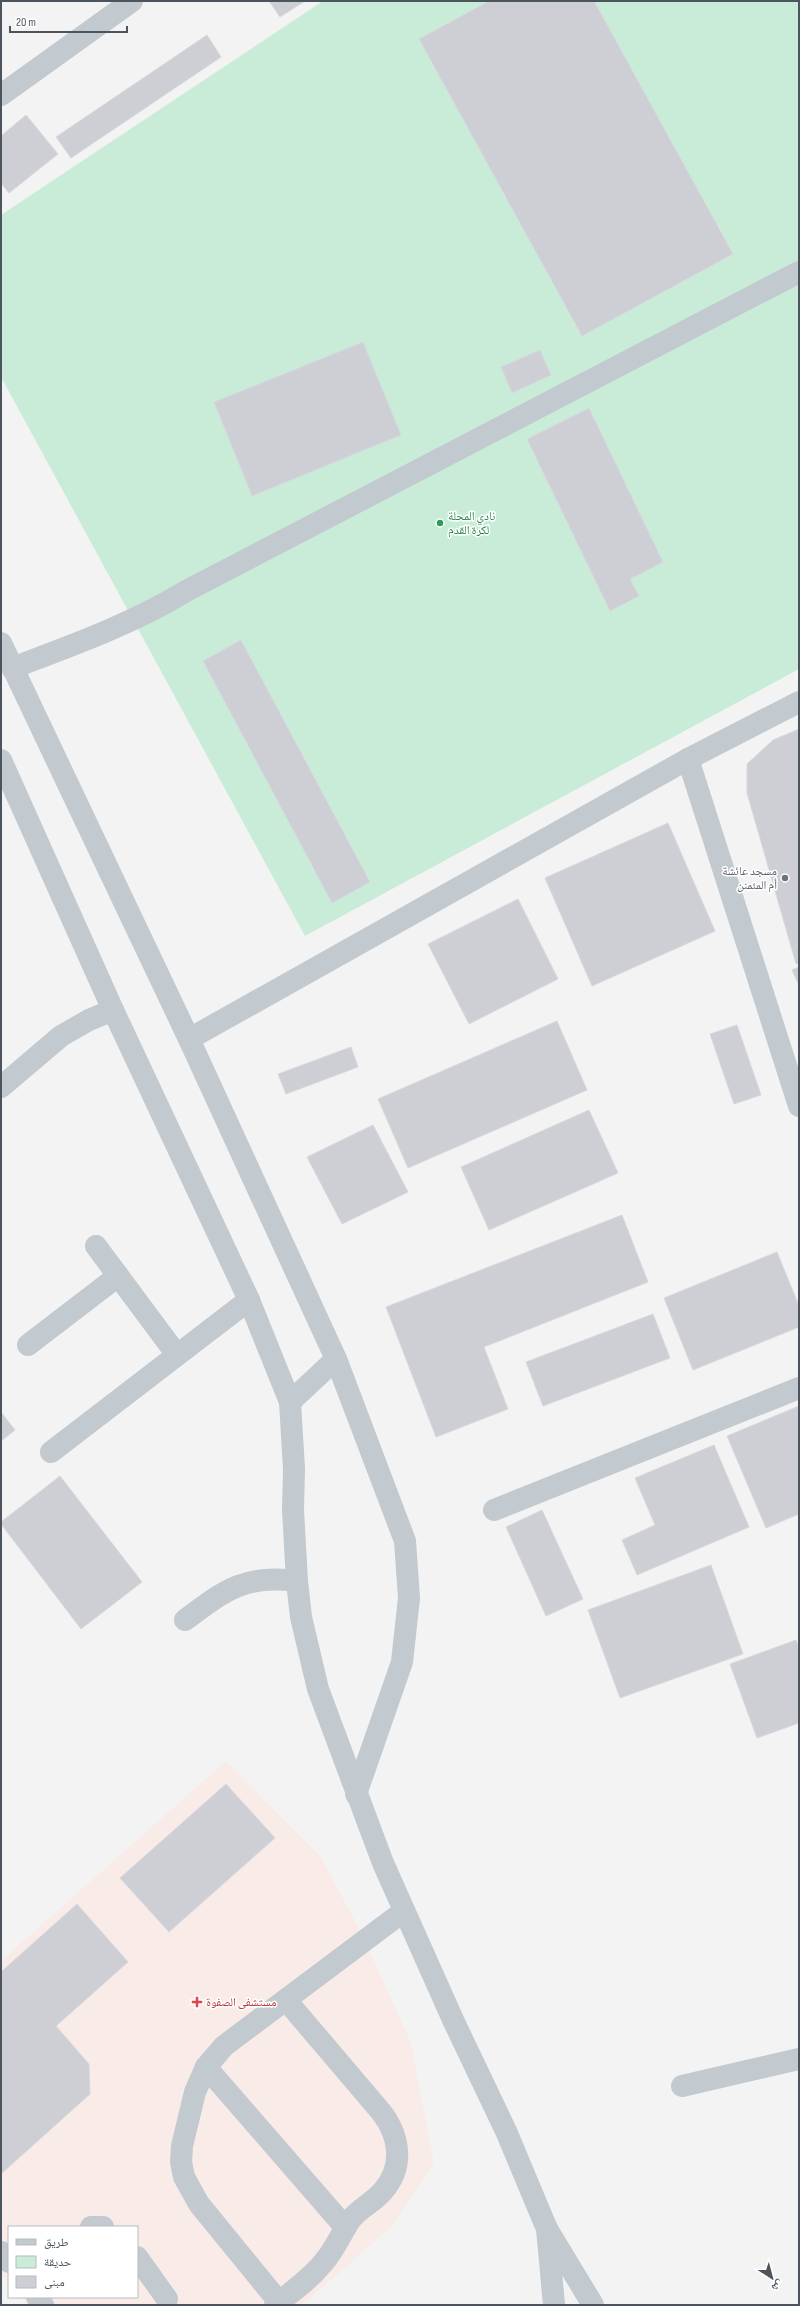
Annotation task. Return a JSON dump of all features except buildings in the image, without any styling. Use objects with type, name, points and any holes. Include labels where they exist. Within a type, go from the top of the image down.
[{"type":"street","points":[[1,95],[132,1]]},
{"type":"street","points":[[12,668],[91,639],[138,618],[188,590],[799,272]]},
{"type":"street","points":[[1,643],[189,1039],[336,1359],[405,1541],[410,1598],[402,1662],[356,1794]]},
{"type":"street","points":[[189,1039],[688,759],[799,702]]},
{"type":"street","points":[[688,759],[799,1106]]},
{"type":"street","points":[[1,760],[112,1010],[249,1300],[290,1402],[294,1469],[293,1510],[297,1581],[301,1617],[308,1654],[318,1689],[356,1794],[383,1863],[404,1911],[506,2131],[547,2229],[593,2305]]},
{"type":"street","points":[[1,1087],[61,1036],[89,1020],[112,1010]]},
{"type":"street","points":[[96,1246],[177,1355]]},
{"type":"street","points":[[28,1345],[118,1276]]},
{"type":"street","points":[[51,1452],[249,1300]]},
{"type":"street","points":[[290,1402],[336,1359]]},
{"type":"street","points":[[494,1510],[799,1388]]},
{"type":"street","points":[[186,1620],[234,1586],[254,1580],[275,1578],[297,1581]]},
{"type":"street","points":[[286,2000],[391,2124],[396,2138],[398,2152],[396,2166],[391,2180],[383,2191],[354,2216],[345,2227],[323,2263],[277,2303],[199,2204],[184,2178],[181,2162],[182,2146],[195,2092],[206,2067],[224,2046],[404,1911]]},
{"type":"street","points":[[682,2086],[799,2059]]},
{"type":"street","points":[[206,2067],[345,2227]]},
{"type":"street","points":[[547,2229],[554,2305]]},
{"type":"street","points":[[1,2252],[8,2261]]},
{"type":"street","points":[[138,2258],[167,2298]]},
{"type":"shaded area","name":"مستشفى الصفوة","points":[[226,1761],[321,1857],[363,1936],[411,2043],[434,2164],[392,2226],[303,2305],[27,2305],[21,2298],[138,2298],[138,2226],[8,2226],[8,2283],[1,2275],[1,1961]]},
{"type":"green space","name":"نادي المحلة لكرة القدم","points":[[323,1],[799,1],[799,669],[305,936],[1,377],[1,215]]},
{"type":"place","name":"نادي المحلة لكرة القدم","points":[[440,523]]},
{"type":"place","name":"مسجد عائشة أم المئمنن","points":[[785,878]]},
{"type":"place","name":"مستشفى الصفوة","points":[[197,2002]]}]
